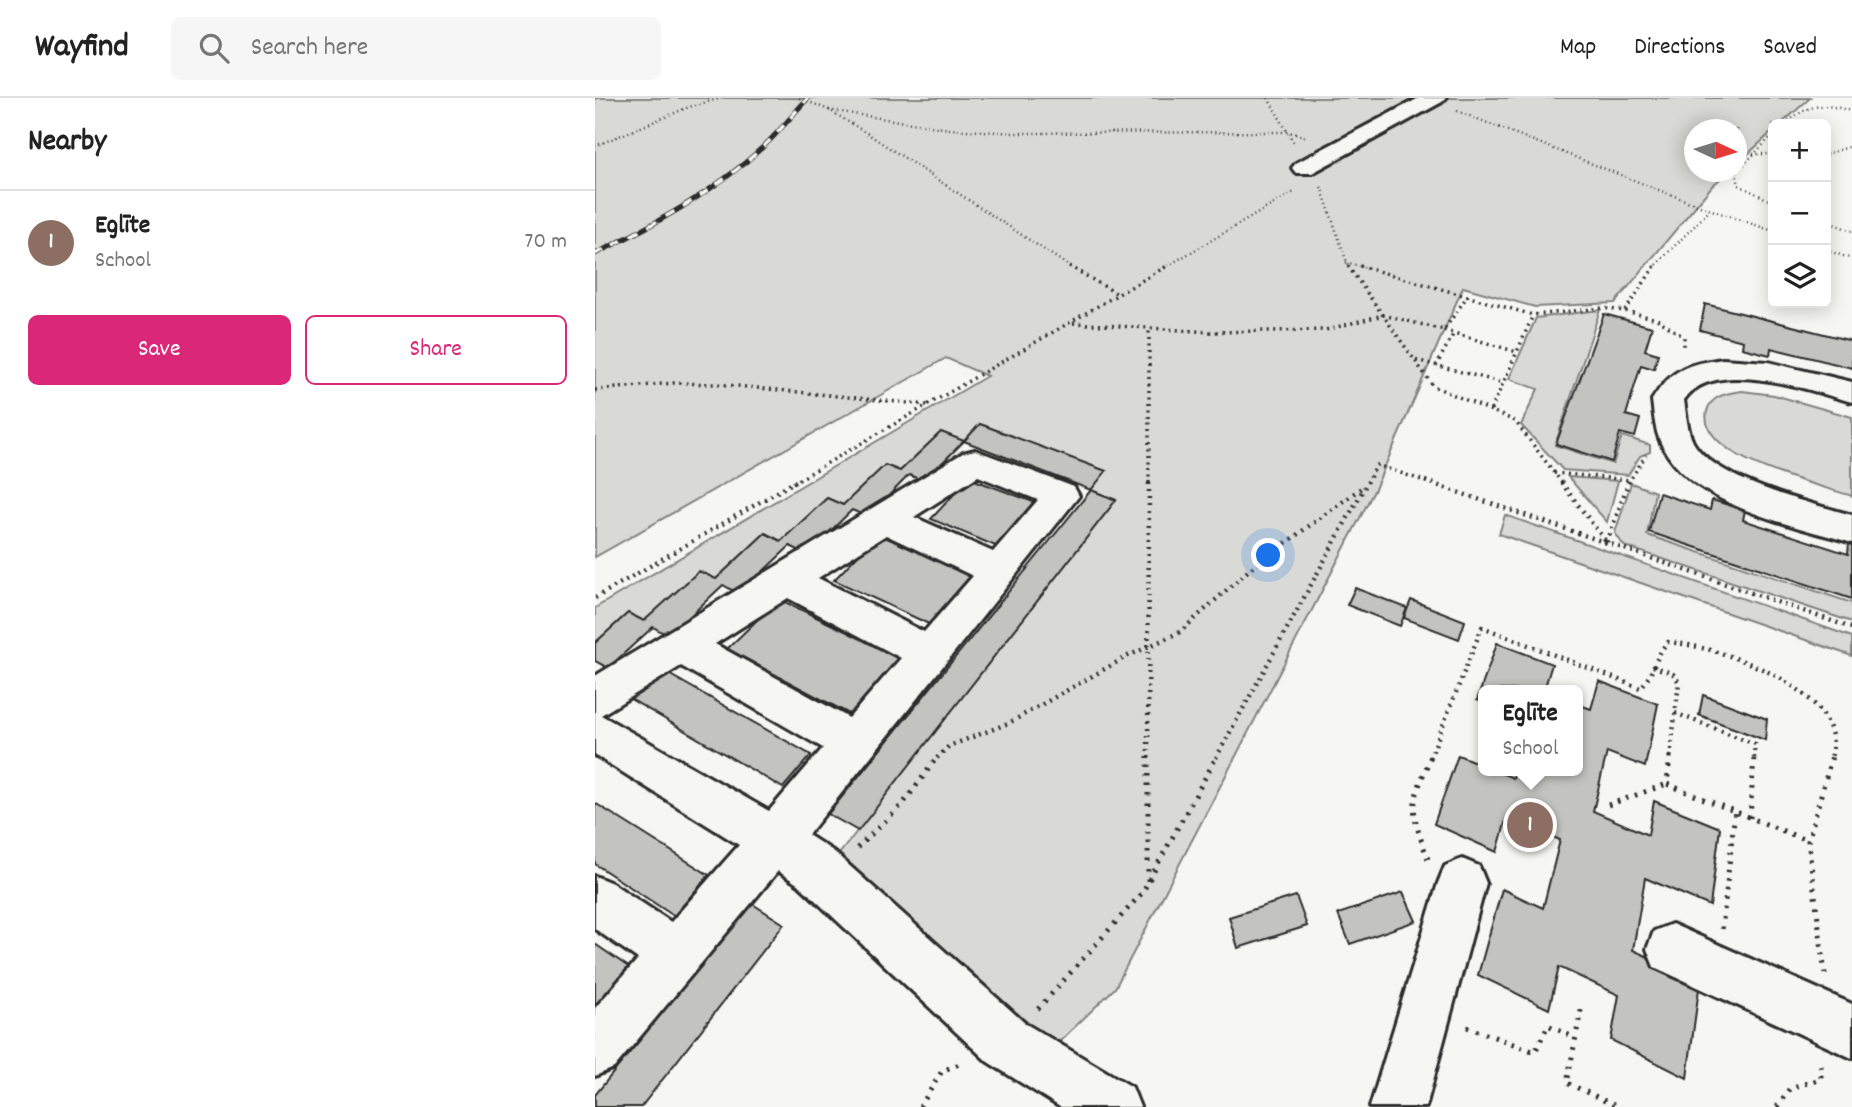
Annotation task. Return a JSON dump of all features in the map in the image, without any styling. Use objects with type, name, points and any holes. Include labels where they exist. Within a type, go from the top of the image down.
[{"type":"street","points":[[1311,173],[1339,147],[1440,102]]},
{"type":"street","points":[[1852,393],[1763,369],[1712,370],[1683,380],[1668,400],[1671,425],[1680,450],[1696,467],[1748,497],[1852,529]]},
{"type":"street","points":[[595,698],[975,463],[1062,496],[595,1049]]},
{"type":"street","points":[[884,519],[999,571]]},
{"type":"street","points":[[786,579],[930,654]]},
{"type":"street","points":[[680,645],[855,744]]},
{"type":"street","points":[[595,732],[774,840],[827,879],[1007,1043],[1112,1107]]},
{"type":"street","points":[[1398,1107],[1458,898]]},
{"type":"street","points":[[595,901],[676,955]]},
{"type":"street","points":[[1672,949],[1842,1027]]},
{"type":"path","points":[[595,146],[689,107],[722,98]]},
{"type":"path","points":[[799,98],[829,110],[1061,261],[1120,295]]},
{"type":"path","points":[[1268,98],[1311,173],[1345,262],[1433,386],[1515,421],[1607,543]]},
{"type":"path","points":[[1440,102],[1768,229]]},
{"type":"path","points":[[1791,119],[1804,107],[1814,104],[1827,104],[1852,111]]},
{"type":"path","points":[[829,110],[949,129],[1014,133],[1289,132],[1339,147]]},
{"type":"path","points":[[1747,159],[1768,140]]},
{"type":"path","points":[[1831,152],[1852,146]]},
{"type":"path","points":[[1752,154],[1768,154]]},
{"type":"path","points":[[595,598],[1120,295],[1311,173]]},
{"type":"path","points":[[1738,182],[1739,185],[1768,200]]},
{"type":"path","points":[[1625,311],[1653,268],[1710,209]]},
{"type":"path","points":[[1831,223],[1852,231]]},
{"type":"path","points":[[1831,252],[1852,259]]},
{"type":"path","points":[[1345,262],[1533,315],[1602,308],[1657,319],[1684,337],[1683,359]]},
{"type":"path","points":[[1444,330],[1468,295]]},
{"type":"path","points":[[1072,323],[1210,332],[1325,330],[1383,315],[1517,352]]},
{"type":"path","points":[[1490,411],[1533,315]]},
{"type":"path","points":[[1148,882],[1149,328]]},
{"type":"path","points":[[1436,366],[1454,333]]},
{"type":"path","points":[[1415,360],[1503,383]]},
{"type":"path","points":[[595,390],[674,383],[717,384],[929,405]]},
{"type":"path","points":[[1607,543],[1630,480],[1646,454],[1680,450]]},
{"type":"path","points":[[920,1107],[942,1071],[1007,1043],[1142,893],[1377,465],[1852,628]]},
{"type":"path","points":[[1554,473],[1630,480]]},
{"type":"path","points":[[827,879],[903,804],[935,759],[949,746],[1009,723],[1180,632],[1250,569],[1367,484]]},
{"type":"path","points":[[1600,540],[1607,543]]},
{"type":"path","points":[[1458,898],[1429,862],[1413,818],[1414,798],[1482,627],[1640,688],[1649,682],[1659,649],[1668,642],[1713,648],[1733,655],[1793,688],[1814,704],[1827,721],[1834,747],[1808,841],[1842,1027],[1822,1049],[1821,1079],[1790,1088],[1777,1107]]},
{"type":"path","points":[[1653,666],[1673,674],[1679,682],[1667,784]]},
{"type":"path","points":[[1675,713],[1755,744],[1750,817]]},
{"type":"path","points":[[1608,805],[1667,784],[1808,841]]},
{"type":"path","points":[[1718,970],[1735,811]]},
{"type":"path","points":[[1580,1010],[1567,1083],[1618,1107]]},
{"type":"path","points":[[1425,1012],[1535,1052],[1548,1025],[1575,1038]]},
{"type":"shaded area","points":[[595,98],[1810,98],[1787,119],[1768,119],[1768,136],[1747,155],[1747,119],[1684,119],[1684,182],[1717,182],[1615,303],[1535,307],[1463,287],[1375,489],[1115,988],[1054,1047],[836,858],[1116,500],[1091,490],[1106,471],[980,424],[964,441],[941,432],[900,471],[843,505],[827,498],[781,541],[765,533],[716,579],[644,621],[628,613],[595,643],[595,608],[987,376],[946,358],[595,557]]},
{"type":"shaded area","points":[[1600,310],[1555,445],[1613,464],[1622,436],[1650,445],[1650,452],[1640,456],[1628,475],[1563,470],[1521,425],[1538,389],[1509,379],[1536,318]]},
{"type":"shaded area","points":[[1742,391],[1774,395],[1852,417],[1852,496],[1763,467],[1721,443],[1709,428],[1709,406],[1721,396]]},
{"type":"shaded area","points":[[1568,477],[1618,481],[1607,522]]},
{"type":"shaded area","points":[[1631,483],[1655,492],[1647,535],[1852,603],[1852,622],[1624,546],[1615,533]]},
{"type":"shaded area","points":[[1505,515],[1852,637],[1852,656],[1499,534]]},
{"type":"building","points":[[1705,304],[1852,341],[1852,368],[1771,348],[1770,355],[1742,348],[1743,341],[1700,330]]},
{"type":"building","points":[[1604,314],[1652,327],[1645,350],[1658,354],[1654,369],[1641,365],[1626,415],[1640,419],[1635,437],[1620,433],[1612,462],[1556,444]]},
{"type":"building","points":[[980,424],[1106,471],[1091,490],[964,441]]},
{"type":"building","points":[[941,432],[964,441],[924,481],[909,475],[868,517],[852,510],[807,554],[790,546],[739,594],[723,585],[669,636],[653,627],[608,668],[595,661],[595,643],[628,613],[644,621],[699,571],[716,579],[765,533],[781,541],[827,498],[843,505],[885,465],[900,471]]},
{"type":"building","points":[[969,478],[1036,503],[998,547],[931,519]]},
{"type":"building","points":[[1091,490],[1116,500],[858,831],[828,814]]},
{"type":"building","points":[[1659,493],[1710,510],[1712,500],[1745,510],[1743,520],[1848,554],[1849,543],[1852,544],[1852,599],[1649,532]]},
{"type":"building","points":[[878,534],[973,576],[931,625],[834,580]]},
{"type":"building","points":[[1355,588],[1407,608],[1400,626],[1347,605]]},
{"type":"building","points":[[779,599],[903,659],[853,716],[727,649]]},
{"type":"building","points":[[1411,600],[1465,621],[1459,639],[1404,618]]},
{"type":"building","points":[[1497,643],[1552,664],[1546,685],[1482,685]]},
{"type":"building","points":[[658,668],[811,755],[783,788],[627,697]]},
{"type":"building","points":[[1599,681],[1658,704],[1645,767],[1607,752],[1593,811],[1648,835],[1654,801],[1720,828],[1710,906],[1645,878],[1633,950],[1700,981],[1687,1078],[1611,1040],[1619,995],[1559,967],[1549,1009],[1478,975],[1502,889],[1543,908],[1560,840],[1507,817],[1497,852],[1434,824],[1458,755],[1478,763],[1478,776],[1583,776],[1583,706],[1591,709]]},
{"type":"building","points":[[1703,695],[1767,719],[1765,740],[1699,715]]},
{"type":"building","points":[[595,803],[709,875],[674,916],[595,864]]},
{"type":"building","points":[[1403,892],[1416,921],[1350,944],[1338,914]]},
{"type":"building","points":[[1296,896],[1307,926],[1238,948],[1229,917]]},
{"type":"building","points":[[751,903],[784,924],[641,1107],[595,1107],[595,1095]]},
{"type":"building","points":[[595,944],[630,968],[595,1009]]},
{"type":"railway","points":[[595,254],[662,219],[725,178],[764,146],[808,98]]},
{"type":"place","name":"Eglīte","points":[[1530,825]]}]
